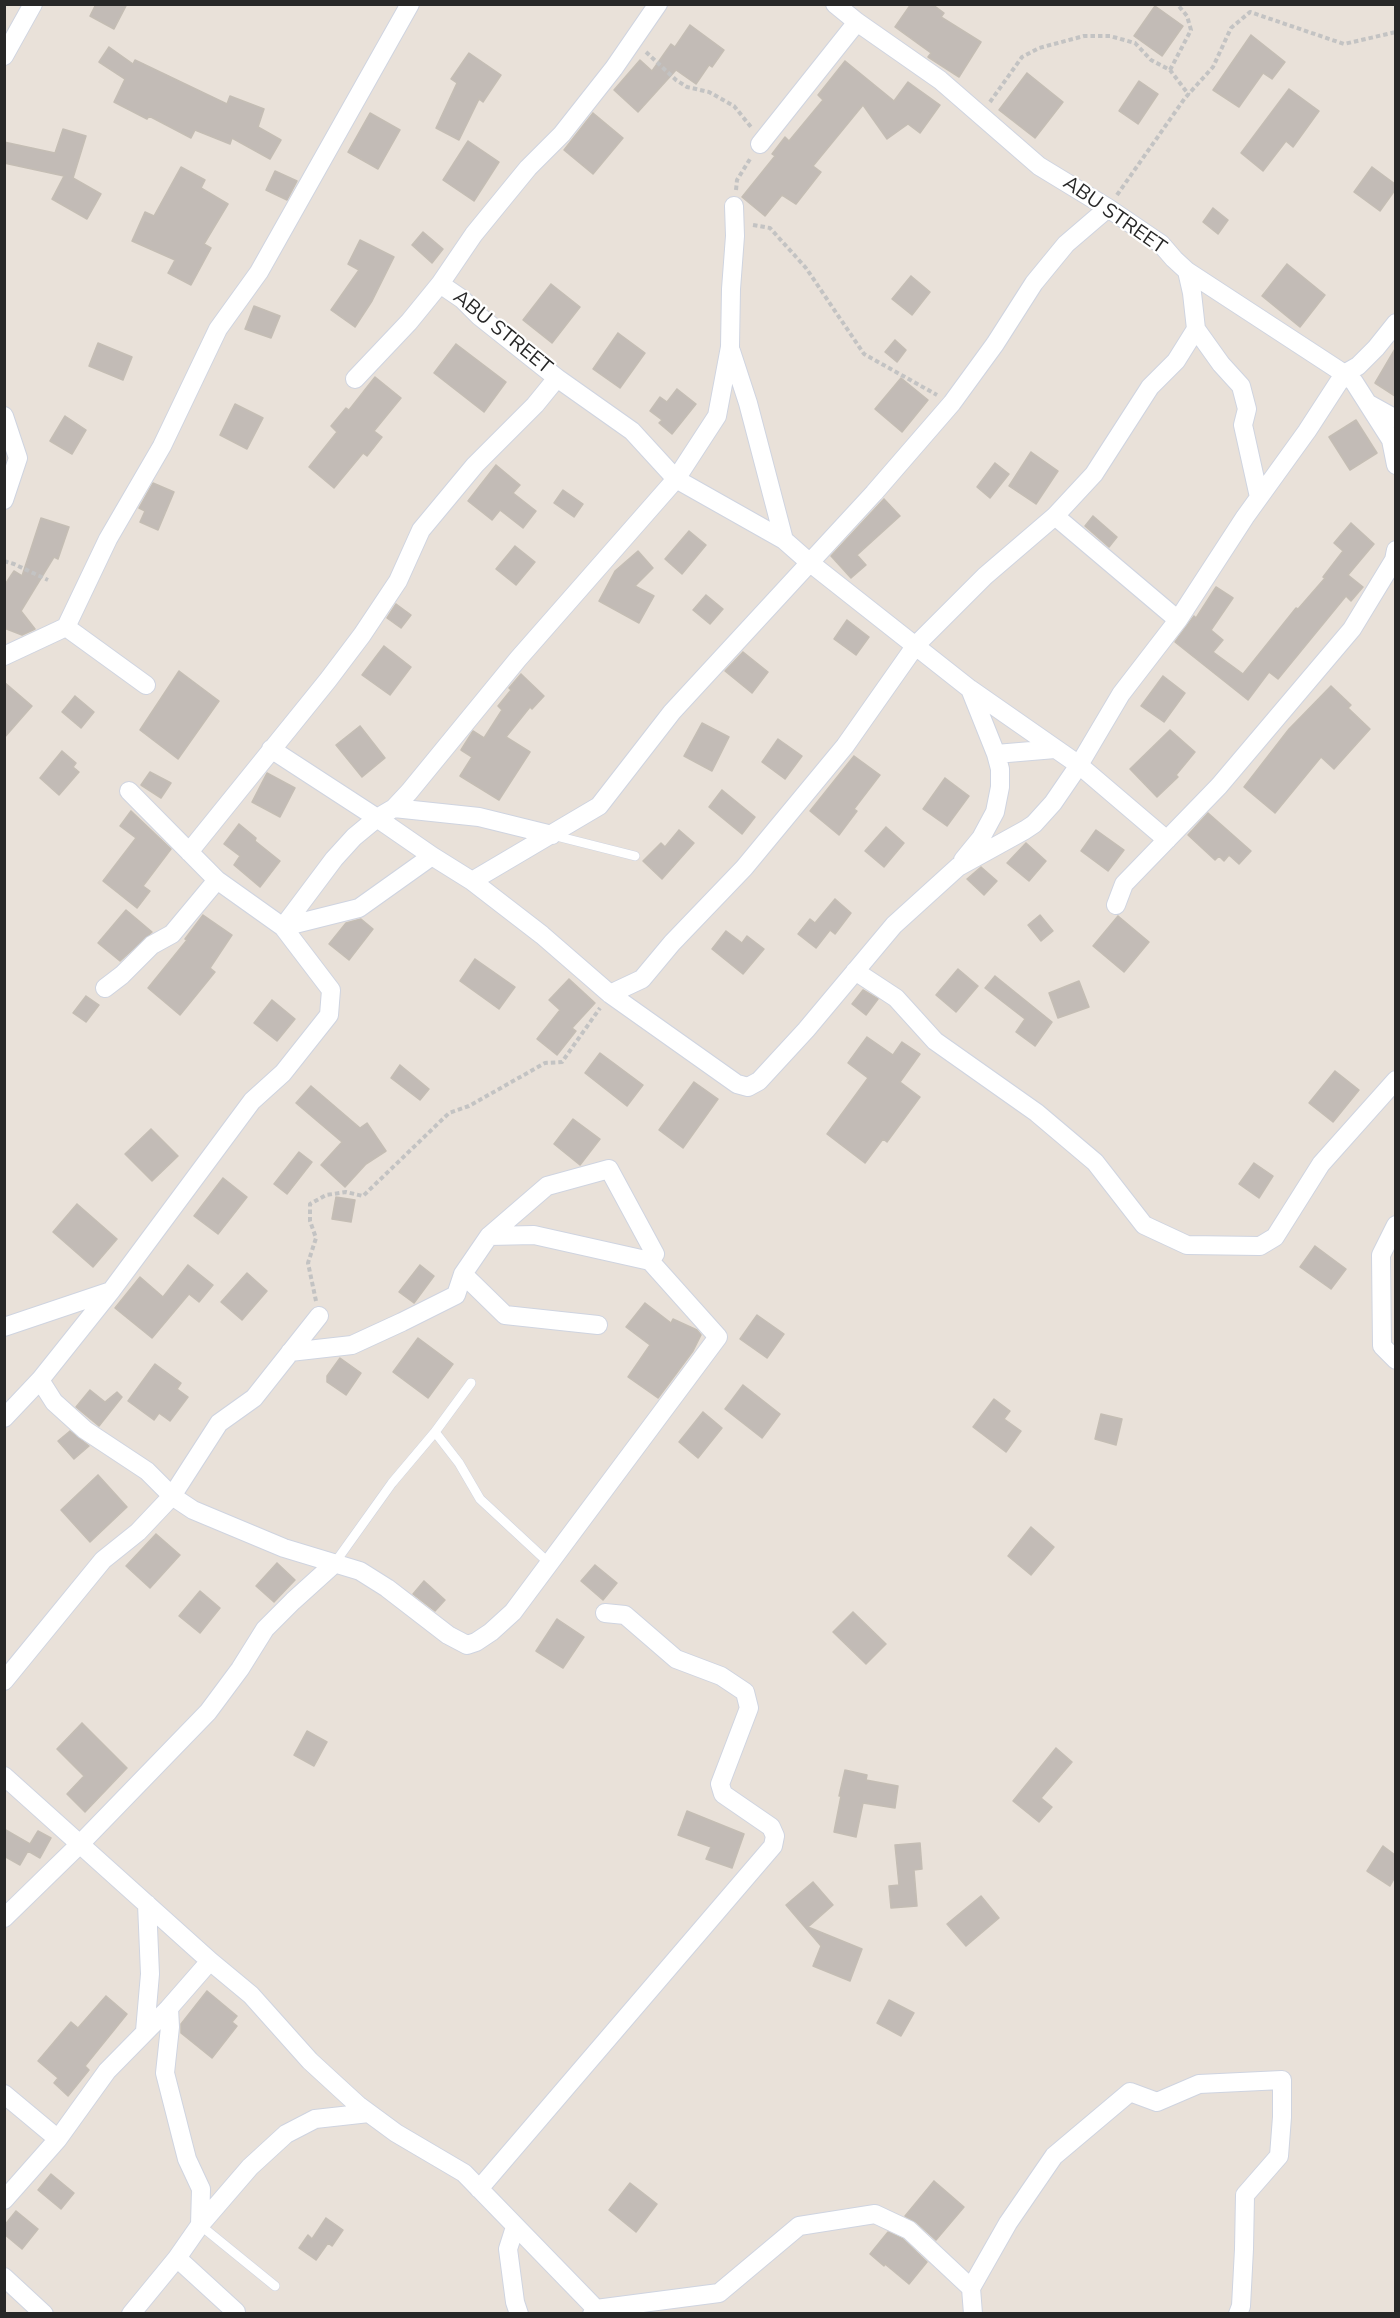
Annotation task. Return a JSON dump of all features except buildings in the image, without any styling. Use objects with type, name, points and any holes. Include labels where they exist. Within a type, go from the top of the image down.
[{"type":"street","points":[[4,56],[33,4]]},
{"type":"street","points":[[4,656],[66,627],[108,538],[162,446],[218,329],[260,272],[410,4]]},
{"type":"street","name":"ABU STREET","points":[[189,852],[362,635],[398,581],[421,530],[475,465],[535,405],[557,378],[479,316],[462,299],[440,284],[474,234],[528,168],[562,134],[647,22],[658,4]]},
{"type":"street","name":"ABU STREET","points":[[835,4],[940,80],[1040,166],[1161,244],[1174,260],[1187,270],[1354,382],[1391,440],[1395,465]]},
{"type":"street","points":[[760,144],[857,22]]},
{"type":"street","points":[[283,927],[334,859],[354,837],[377,818],[394,808],[410,792],[518,659],[676,478],[717,416],[730,347],[735,236],[734,206]]},
{"type":"street","points":[[472,882],[599,806],[672,712],[952,404],[995,344],[1034,283],[1066,244],[1108,208]]},
{"type":"street","points":[[1187,270],[1196,329],[1221,364],[1241,386],[1248,409],[1244,425],[1259,497]]},
{"type":"street","points":[[355,379],[409,322],[440,284]]},
{"type":"street","points":[[958,867],[1034,824],[1053,803],[1079,765],[1121,694],[1178,620],[1344,374],[1358,366],[1376,348],[1395,323]]},
{"type":"street","points":[[610,994],[642,979],[672,942],[744,868],[845,746],[916,645],[985,576],[1055,516],[1094,474],[1150,387],[1176,361],[1196,329]]},
{"type":"street","points":[[730,347],[748,403],[784,540]]},
{"type":"street","points":[[557,378],[632,431],[676,478],[784,540],[970,689],[1079,765],[1167,840]]},
{"type":"street","points":[[1365,402],[1395,419]]},
{"type":"street","points":[[4,416],[18,458],[4,500]]},
{"type":"street","points":[[1055,516],[1178,620]]},
{"type":"street","points":[[1116,905],[1124,884],[1219,786],[1320,670],[1352,629],[1394,560],[1395,550]]},
{"type":"street","points":[[66,627],[146,685]]},
{"type":"street","points":[[270,749],[472,882],[542,935],[610,994],[737,1084],[748,1087],[759,1082],[807,1030],[894,925],[958,867],[981,838],[995,812],[1000,787],[1000,769],[970,689]]},
{"type":"street","points":[[996,754],[1055,748]]},
{"type":"street","points":[[4,1418],[40,1380],[111,1291],[252,1101],[283,1073],[329,1015],[331,990],[283,927],[217,880],[129,791]]},
{"type":"street","points":[[394,808],[479,818],[552,835]]},
{"type":"street","points":[[283,927],[359,908],[432,856]]},
{"type":"street","points":[[105,988],[152,945],[172,934],[217,880]]},
{"type":"street","points":[[855,971],[896,998],[935,1041],[1036,1113],[1095,1162],[1144,1225],[1187,1245],[1260,1246],[1275,1237],[1321,1164],[1395,1080]]},
{"type":"street","points":[[290,1352],[352,1345],[456,1295],[462,1274],[489,1236],[547,1186],[609,1169],[655,1254],[650,1261]]},
{"type":"street","points":[[1395,1225],[1388,1260],[1382,1346],[1395,1360]]},
{"type":"street","points":[[40,1380],[54,1402],[85,1430],[147,1471],[172,1496],[193,1510],[284,1548],[360,1571],[387,1588],[448,1635],[467,1645],[491,1632],[513,1612],[718,1337],[650,1261],[534,1235],[489,1236]]},
{"type":"street","points":[[462,1274],[505,1315],[598,1325]]},
{"type":"street","points":[[4,1327],[111,1291]]},
{"type":"street","points":[[4,1681],[103,1560],[138,1532],[172,1496],[219,1423],[254,1398],[319,1316]]},
{"type":"street","points":[[4,1918],[81,1844],[208,1712],[240,1670],[265,1629],[293,1600],[334,1564]]},
{"type":"street","points":[[480,2189],[773,1846],[775,1836],[771,1827],[723,1794],[720,1784],[749,1708],[745,1692],[721,1676],[676,1659],[625,1615],[605,1613]]},
{"type":"street","points":[[4,1776],[251,1995],[310,2061],[369,2113],[396,2133],[464,2173],[596,2312],[719,2293],[799,2226],[875,2214],[909,2230],[971,2288]]},
{"type":"street","points":[[145,2031],[150,1974],[147,1904]]},
{"type":"street","points":[[4,2200],[58,2139],[107,2071],[169,2008],[210,1961]]},
{"type":"street","points":[[169,2008],[170,2027],[165,2073],[187,2159],[201,2189],[200,2225]]},
{"type":"street","points":[[973,2313],[971,2288],[1008,2223],[1054,2156],[1130,2092],[1157,2102],[1199,2084],[1282,2080],[1279,2156],[1245,2195],[1243,2260],[1238,2313]]},
{"type":"street","points":[[4,2094],[58,2139]]},
{"type":"street","points":[[130,2313],[250,2167],[286,2134],[315,2119],[369,2113]]},
{"type":"street","points":[[515,2227],[508,2249],[515,2302],[519,2313]]},
{"type":"street","points":[[177,2258],[236,2312]]},
{"type":"street","points":[[4,2277],[44,2313]]},
{"type":"lane","points":[[552,835],[635,856]]},
{"type":"lane","points":[[334,1564],[392,1483],[435,1432],[471,1383]]},
{"type":"lane","points":[[435,1432],[459,1463],[480,1499],[550,1564]]},
{"type":"lane","points":[[200,2225],[275,2286]]},
{"type":"path","points":[[1170,70],[1191,30],[1186,16],[1177,4]]},
{"type":"path","points":[[1108,208],[1189,94],[1214,67],[1231,28],[1250,12],[1344,44],[1395,32]]},
{"type":"path","points":[[647,22],[646,54],[687,87],[709,92],[734,106],[748,123],[760,144],[736,180],[734,206],[754,227],[770,228],[806,268],[864,354],[952,404]]},
{"type":"path","points":[[982,116],[1000,86],[1022,57],[1039,48],[1084,36],[1110,36],[1135,43],[1151,60],[1170,70],[1189,94]]},
{"type":"path","points":[[4,561],[48,580]]},
{"type":"path","points":[[319,1316],[308,1263],[316,1238],[310,1221],[310,1203],[326,1195],[346,1192],[363,1196],[428,1136],[448,1113],[469,1106],[545,1063],[562,1062],[610,994]]}]
